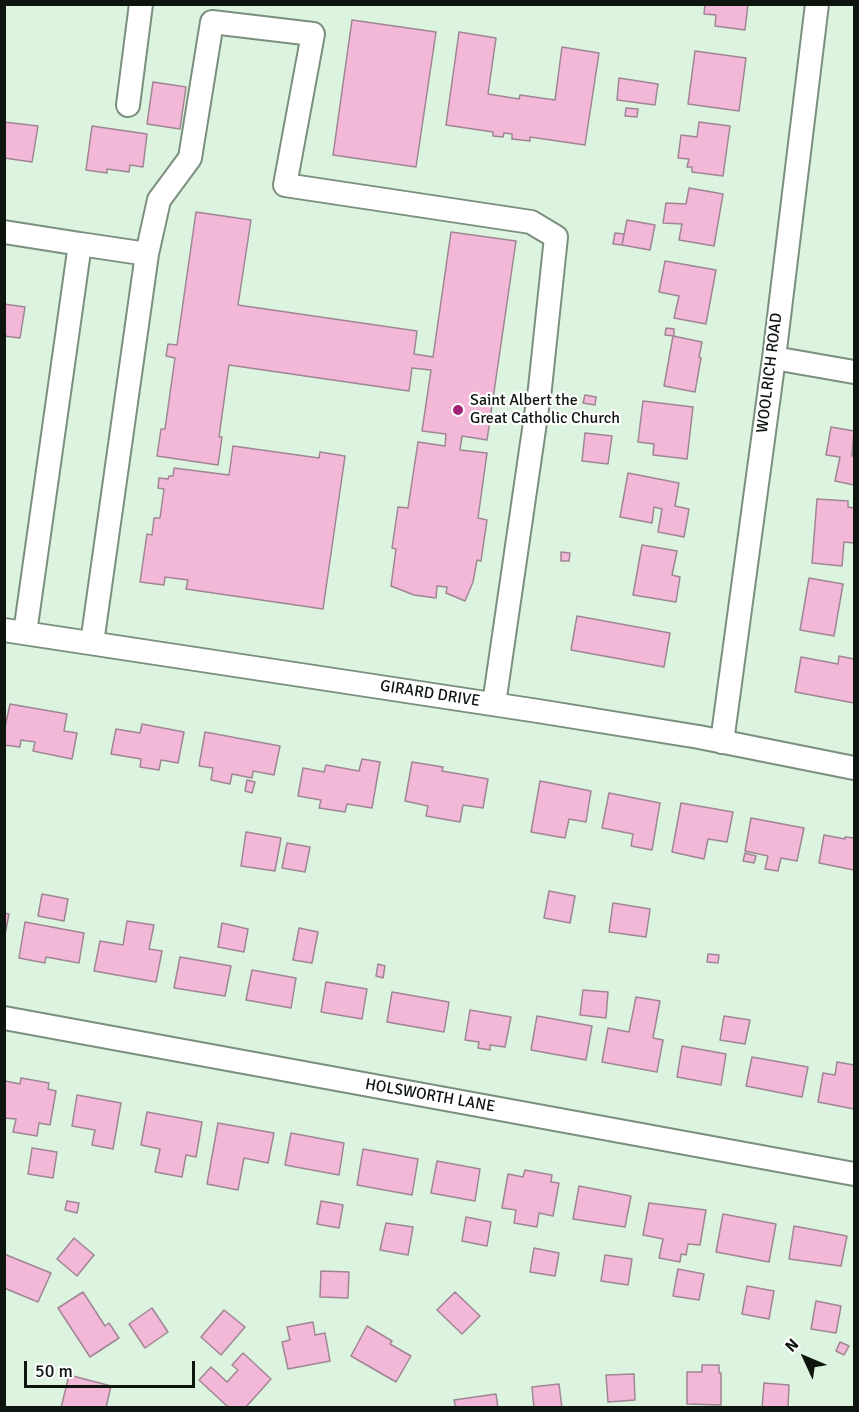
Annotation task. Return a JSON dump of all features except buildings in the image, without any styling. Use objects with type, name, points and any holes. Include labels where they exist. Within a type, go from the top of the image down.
[{"type":"street","points":[[128,105],[141,4]]},
{"type":"street","name":"WOOLRICH ROAD","points":[[722,742],[774,358],[817,4]]},
{"type":"street","points":[[92,643],[147,254],[159,200],[190,158],[213,13],[313,34],[285,185],[531,222],[556,237],[540,388],[494,704]]},
{"type":"street","points":[[4,232],[147,254]]},
{"type":"street","points":[[15,632],[80,244]]},
{"type":"street","points":[[774,358],[855,372]]},
{"type":"street","name":"GIRARD DRIVE","points":[[15,632],[494,704],[722,742],[855,768]]},
{"type":"street","name":"HOLSWORTH LANE","points":[[4,1018],[855,1174]]},
{"type":"place","name":"Saint Albert the Great Catholic Church","points":[[458,410]]}]
